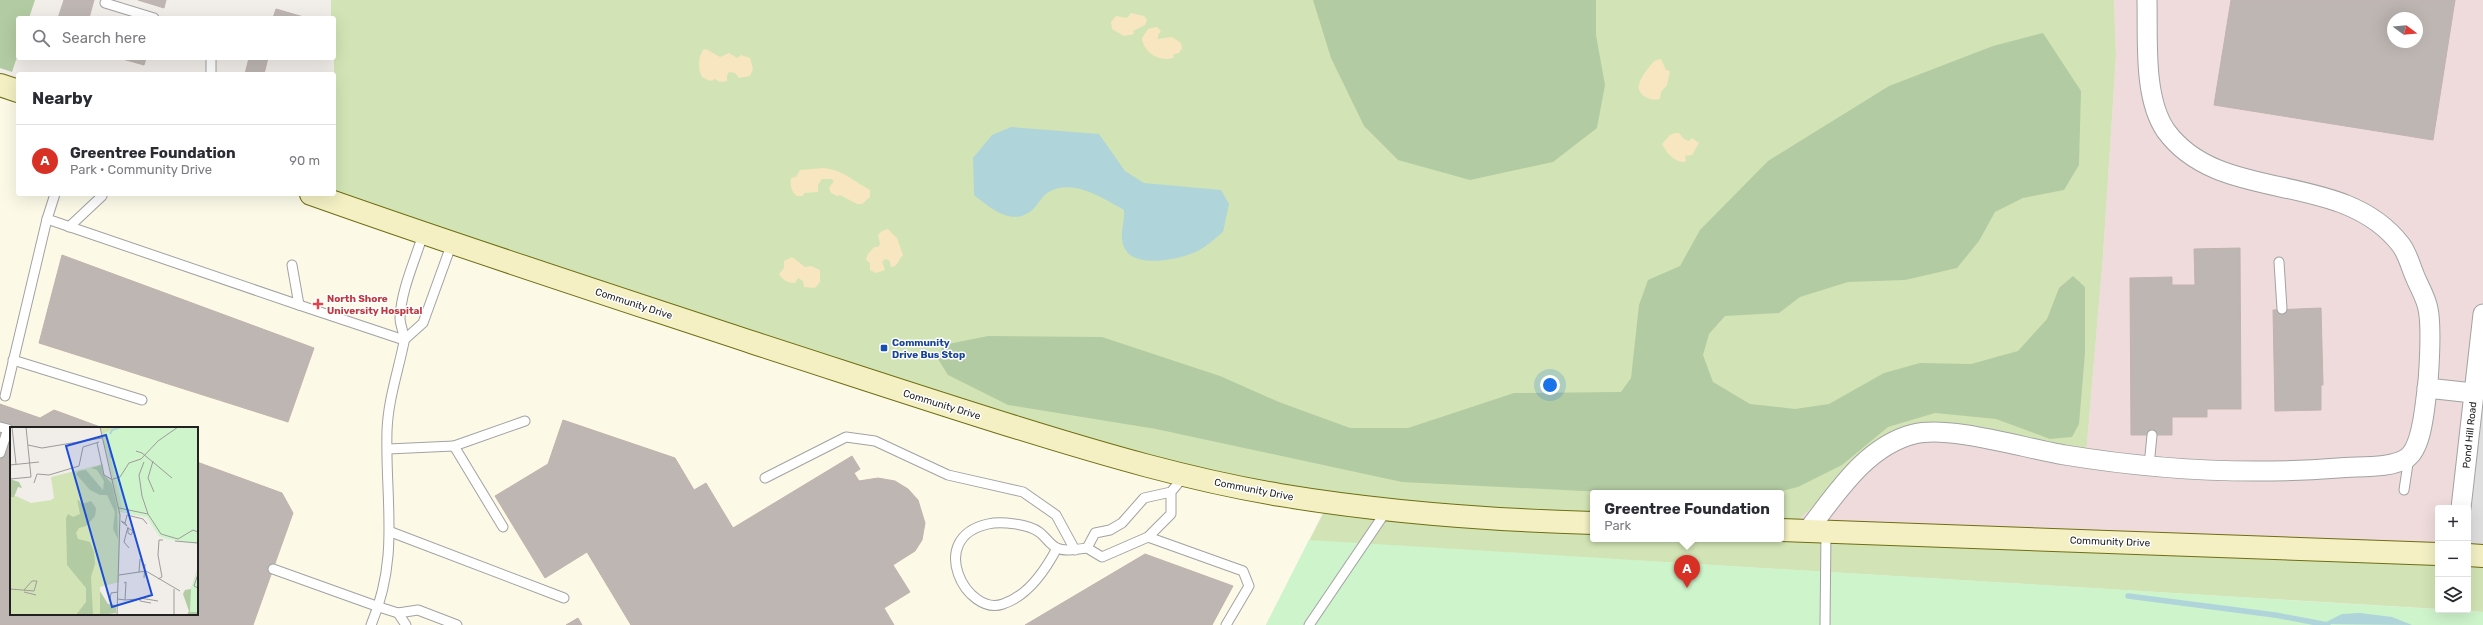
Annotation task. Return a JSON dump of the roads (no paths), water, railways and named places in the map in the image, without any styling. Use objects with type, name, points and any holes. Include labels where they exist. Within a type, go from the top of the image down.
[{"type":"main road","points":[[0,85],[16,90]]},
{"type":"main road","name":"Community Drive","points":[[317,196],[423,234],[880,384],[1070,444],[1185,475],[1280,495],[1388,509],[1540,522],[1590,523]]},
{"type":"main road","name":"Community Drive","points":[[1784,530],[2435,554]]},
{"type":"main road","points":[[2471,555],[2483,556]]},
{"type":"street","points":[[1817,531],[1845,481],[1862,465],[1895,440],[1918,433],[1954,433],[2065,455],[2149,466],[2284,472],[2380,465],[2398,462],[2409,457],[2414,451],[2421,429],[2427,388],[2428,309],[2403,247],[2384,226],[2355,206],[2308,192],[2258,182],[2206,165],[2185,152],[2165,129],[2154,103],[2150,84],[2147,0]]},
{"type":"street","name":"Pond Hill Road","points":[[2461,505],[2483,314]]},
{"type":"street","points":[[2427,388],[2473,393]]},
{"type":"lane","points":[[105,3],[147,16]]},
{"type":"lane","points":[[210,60],[211,72]]},
{"type":"lane","points":[[5,396],[47,220],[54,196]]},
{"type":"lane","points":[[69,227],[102,196]]},
{"type":"lane","points":[[47,220],[404,340]]},
{"type":"lane","points":[[371,625],[378,607],[386,575],[391,532],[388,449],[391,392],[404,340],[400,319],[406,286],[423,234]]},
{"type":"lane","points":[[404,340],[423,323],[452,243]]},
{"type":"lane","points":[[2279,262],[2282,309]]},
{"type":"lane","points":[[292,265],[299,305]]},
{"type":"lane","points":[[14,360],[142,400]]},
{"type":"lane","points":[[388,449],[454,446],[525,421]]},
{"type":"lane","points":[[0,427],[8,429],[0,453]]},
{"type":"lane","points":[[2149,466],[2152,435]]},
{"type":"lane","points":[[765,478],[846,437],[875,442],[948,475],[1023,492],[1056,515],[1075,550]]},
{"type":"lane","points":[[454,446],[503,527]]},
{"type":"lane","points":[[2404,490],[2409,457]]},
{"type":"lane","points":[[1087,548],[1095,533],[1110,530],[1122,523],[1144,498],[1171,492],[1185,475]]},
{"type":"lane","points":[[1057,548],[1047,568],[1027,588],[1003,605],[983,603],[966,591],[955,561],[958,543],[972,530],[989,524],[1021,526],[1037,531],[1057,548],[1075,550],[1087,548],[1102,556],[1148,537],[1171,514],[1171,492]]},
{"type":"lane","points":[[1309,625],[1388,509]]},
{"type":"lane","points":[[1817,531],[1824,625]]},
{"type":"lane","points":[[391,532],[564,598]]},
{"type":"lane","points":[[1148,537],[1243,571],[1249,586],[1226,625]]},
{"type":"lane","points":[[273,569],[378,607],[398,613],[418,610],[457,625]]},
{"type":"lane","points":[[398,613],[406,625]]},
{"type":"water","points":[[1011,127],[1099,134],[1125,171],[1144,183],[1221,190],[1229,204],[1223,232],[1193,253],[1177,258],[1156,261],[1137,259],[1130,255],[1125,249],[1122,240],[1124,210],[1087,191],[1066,187],[1056,189],[1047,193],[1031,211],[1021,216],[1014,217],[999,213],[974,195],[973,158],[992,135]]},
{"type":"water","points":[[2360,613],[2392,617],[2412,625],[2322,624],[2342,614]]},
{"type":"waterway","points":[[2128,596],[2275,615],[2328,625]]},
{"type":"place","name":"North Shore University Hospital","points":[[318,304]]},
{"type":"place","name":"Community Drive Bus Stop","points":[[884,348]]},
{"type":"place","name":"Greentree Foundation","points":[[1687,588]]}]
